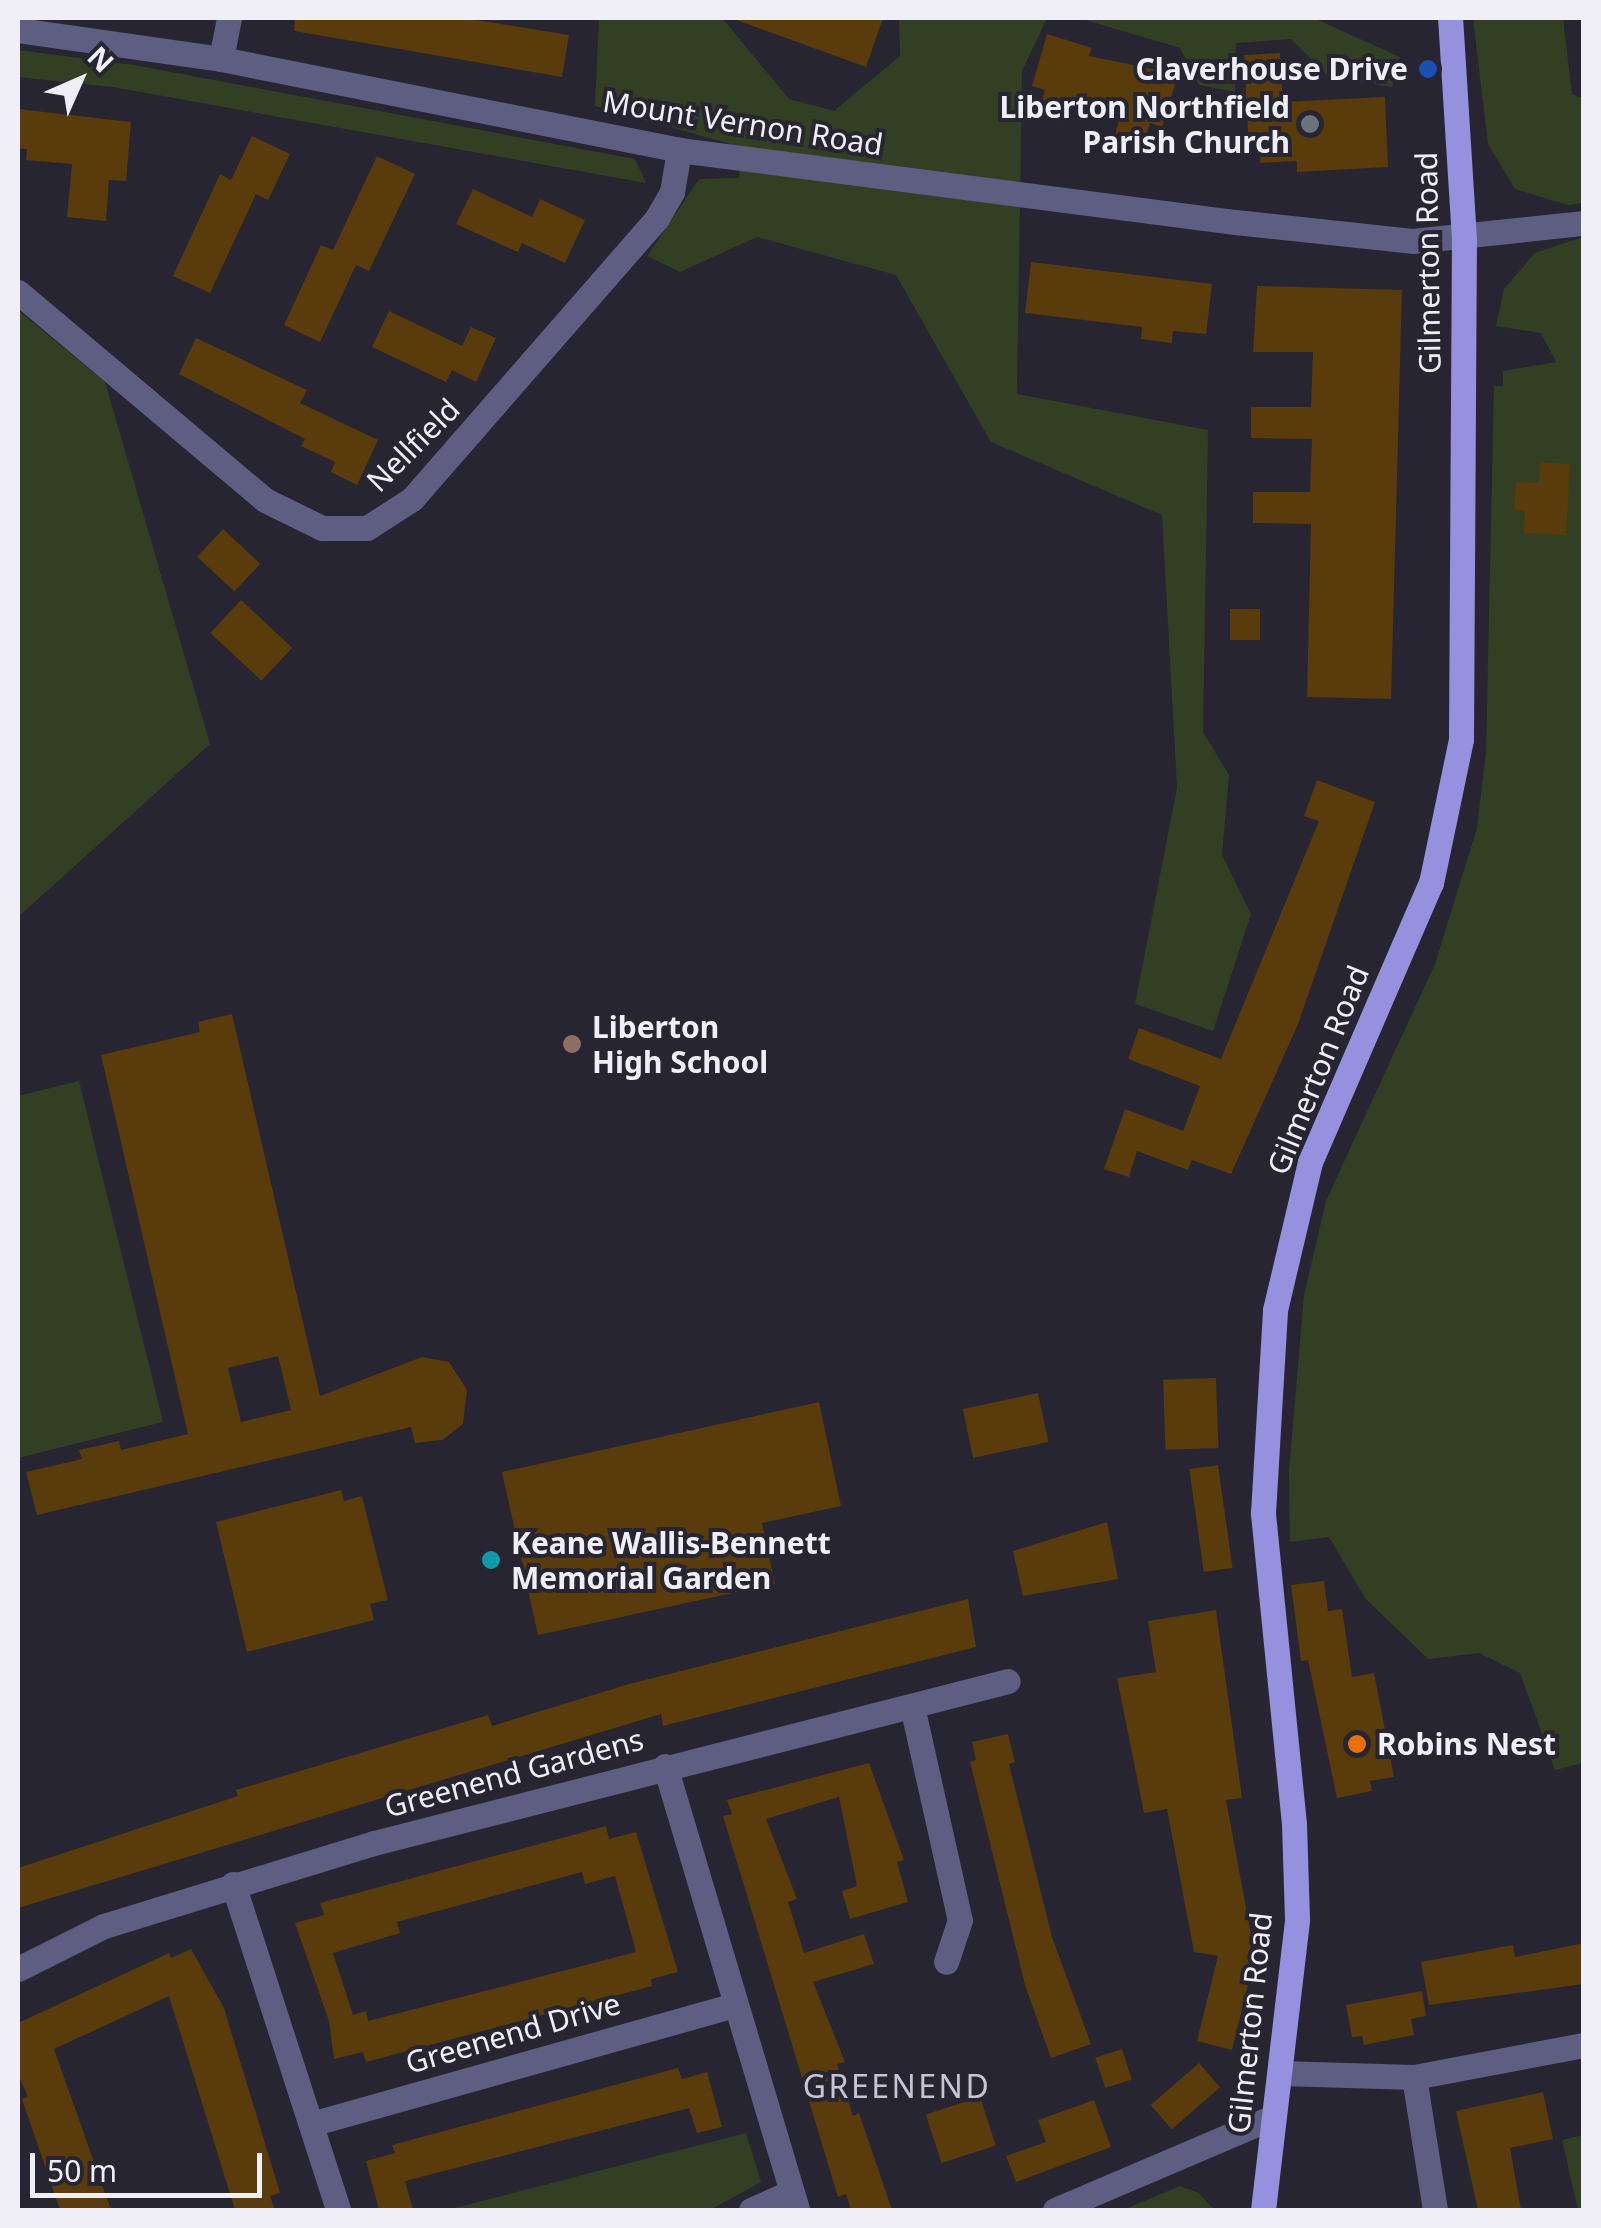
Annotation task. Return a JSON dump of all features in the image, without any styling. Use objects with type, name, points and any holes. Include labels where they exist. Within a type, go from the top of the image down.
[{"type":"main road","name":"Gilmerton Road","points":[[1263,2210],[1296,1918],[1294,1824],[1263,1512],[1275,1310],[1310,1162],[1431,883],[1456,784],[1464,240],[1450,18]]},
{"type":"street","points":[[221,59],[229,18]]},
{"type":"street","name":"Mount Vernon Road","points":[[18,30],[221,59],[678,150],[1254,224],[1412,242],[1464,240],[1584,223]]},
{"type":"street","name":"Nellfield","points":[[18,292],[265,500],[322,528],[367,528],[392,517],[424,487],[657,218],[672,192],[678,150]]},
{"type":"street","points":[[664,1766],[1008,1681]]},
{"type":"street","points":[[912,1706],[960,1920],[946,1962]]},
{"type":"street","name":"Greenend Gardens","points":[[18,1969],[104,1926],[233,1884],[664,1766],[793,2202],[751,2210]]},
{"type":"street","points":[[233,1884],[338,2210]]},
{"type":"street","name":"Greenend Drive","points":[[310,2124],[733,2004]]},
{"type":"street","points":[[1280,2073],[1414,2077],[1584,2045]]},
{"type":"street","points":[[1414,2077],[1434,2210]]},
{"type":"street","points":[[1055,2210],[1272,2117]]},
{"type":"green space","points":[[599,18],[722,18],[789,99],[834,111],[900,56],[899,18],[1047,18],[1022,71],[1017,394],[1208,430],[1203,732],[1229,775],[1222,855],[1251,914],[1213,1031],[1135,1004],[1177,788],[1162,515],[991,442],[896,275],[757,237],[680,272],[647,256],[699,179],[739,178],[741,147],[595,106]]},
{"type":"green space","points":[[1079,18],[1313,18],[1400,57],[1392,87],[1329,77],[1291,39],[1236,43],[1235,92],[1199,85],[1180,48]]},
{"type":"green space","points":[[1473,18],[1563,18],[1572,94],[1583,99],[1583,203],[1568,205],[1515,189],[1488,144]]},
{"type":"green space","points":[[18,50],[134,65],[635,159],[646,183],[113,87],[18,77]]},
{"type":"green space","points":[[1583,237],[1583,1763],[1555,1770],[1520,1673],[1479,1653],[1428,1659],[1365,1598],[1329,1537],[1290,1542],[1289,1471],[1304,1295],[1326,1201],[1435,964],[1477,828],[1486,752],[1494,386],[1503,386],[1503,371],[1556,362],[1541,333],[1496,326],[1504,289],[1535,253]]},
{"type":"green space","points":[[18,310],[105,382],[210,744],[18,917]]},
{"type":"green space","points":[[79,1081],[163,1422],[18,1458],[18,1096]]},
{"type":"green space","points":[[746,2133],[761,2182],[710,2210],[447,2210]]},
{"type":"green space","points":[[1583,2135],[1583,2210],[1578,2210],[1562,2140]]},
{"type":"green space","points":[[1180,2186],[1199,2193],[1214,2210],[1123,2210]]},
{"type":"building","points":[[295,18],[464,18],[569,35],[562,77],[294,31]]},
{"type":"building","points":[[731,18],[883,18],[866,67]]},
{"type":"building","points":[[1047,34],[1092,48],[1089,56],[1178,74],[1162,127],[1150,123],[1143,146],[1114,138],[1121,114],[1068,98],[1061,122],[1038,115],[1045,90],[1032,86]]},
{"type":"building","name":"Liberton Northfield Parish Church","points":[[1280,53],[1283,102],[1385,97],[1388,167],[1297,172],[1297,161],[1260,163],[1261,134],[1248,133],[1244,55]]},
{"type":"building","points":[[18,109],[131,122],[126,181],[109,180],[106,221],[67,217],[72,164],[26,160],[27,149],[18,148]]},
{"type":"building","points":[[252,136],[290,154],[268,200],[256,194],[210,293],[173,276],[220,174],[231,180]]},
{"type":"building","points":[[377,156],[415,174],[369,271],[356,265],[320,342],[284,325],[321,245],[333,250]]},
{"type":"building","points":[[473,189],[532,217],[540,199],[585,220],[565,263],[522,243],[518,252],[456,224]]},
{"type":"building","points":[[1031,262],[1212,284],[1206,334],[1173,331],[1172,343],[1141,339],[1142,327],[1025,313]]},
{"type":"building","points":[[1257,286],[1402,290],[1391,699],[1307,697],[1311,524],[1253,523],[1253,492],[1310,492],[1312,439],[1251,438],[1251,407],[1311,407],[1313,352],[1253,352]]},
{"type":"building","points":[[389,311],[462,346],[471,327],[496,338],[476,382],[452,370],[446,382],[372,347]]},
{"type":"building","points":[[196,338],[307,390],[300,403],[378,440],[357,485],[331,472],[335,462],[301,446],[305,439],[179,374]]},
{"type":"building","points":[[1540,462],[1570,464],[1566,535],[1524,533],[1525,511],[1514,510],[1516,482],[1539,483]]},
{"type":"building","points":[[223,529],[260,564],[234,592],[197,557]]},
{"type":"building","points":[[241,600],[292,648],[262,681],[210,633]]},
{"type":"building","points":[[1230,609],[1260,609],[1260,640],[1230,640]]},
{"type":"building","points":[[1317,780],[1375,802],[1298,1024],[1231,1174],[1192,1160],[1188,1170],[1137,1151],[1129,1177],[1104,1169],[1125,1109],[1183,1131],[1200,1086],[1128,1059],[1139,1028],[1221,1059],[1319,821],[1304,816]]},
{"type":"building","points":[[232,1014],[320,1396],[422,1357],[449,1362],[467,1390],[463,1424],[442,1440],[415,1443],[411,1427],[37,1515],[26,1472],[82,1459],[79,1450],[119,1441],[121,1450],[188,1434],[101,1055],[200,1032],[198,1022]],"holes":[[[278,1356],[291,1410],[241,1422],[228,1368]]]},
{"type":"building","points":[[1216,1378],[1218,1448],[1165,1450],[1163,1380]]},
{"type":"building","points":[[1038,1393],[1048,1442],[973,1458],[963,1409]]},
{"type":"building","points":[[819,1402],[841,1506],[762,1523],[775,1584],[538,1635],[502,1472]]},
{"type":"building","points":[[1218,1465],[1232,1568],[1204,1572],[1189,1469]]},
{"type":"building","points":[[341,1490],[344,1501],[362,1496],[388,1600],[370,1604],[374,1620],[247,1652],[216,1522]]},
{"type":"building","points":[[1107,1522],[1118,1579],[1023,1596],[1013,1551]]},
{"type":"building","name":"Robins Nest","points":[[1324,1581],[1328,1611],[1342,1609],[1352,1677],[1374,1673],[1394,1777],[1370,1781],[1372,1791],[1337,1798],[1308,1660],[1301,1661],[1291,1585]]},
{"type":"building","points":[[968,1599],[976,1647],[663,1726],[661,1714],[18,1908],[18,1868],[238,1796],[236,1790],[488,1715],[492,1726],[629,1684]]},
{"type":"building","points":[[1216,1610],[1242,1798],[1226,1800],[1255,1956],[1232,2050],[1197,2041],[1218,1956],[1194,1952],[1167,1809],[1144,1813],[1117,1678],[1156,1672],[1148,1621]]},
{"type":"building","points":[[1008,1734],[1015,1762],[1009,1764],[1052,1937],[1091,2044],[1051,2058],[1025,1985],[970,1762],[976,1760],[972,1742]]},
{"type":"building","points":[[869,1763],[904,1860],[897,1862],[908,1902],[850,1919],[842,1891],[857,1886],[839,1797],[766,1819],[797,1899],[788,1902],[804,1953],[864,1934],[874,1964],[813,1982],[845,2062],[837,2064],[853,2116],[859,2113],[892,2210],[851,2210],[846,2194],[838,2197],[723,1816],[732,1814],[727,1800]]},
{"type":"building","points":[[606,1826],[609,1839],[636,1832],[678,1972],[651,1979],[652,1986],[366,2062],[363,2052],[334,2059],[329,2021],[295,1923],[324,1915],[320,1903]],"holes":[[[582,1872],[585,1884],[615,1876],[636,1952],[368,2021],[366,2011],[353,2015],[333,1953],[400,1933],[397,1922]]]},
{"type":"building","points":[[1584,1943],[1584,1984],[1429,2005],[1421,1962],[1513,1945],[1515,1957]]},
{"type":"building","points":[[191,1949],[224,2008],[280,2193],[270,2196],[275,2210],[235,2210],[169,1996],[54,2049],[111,2210],[60,2210],[22,2099],[28,2097],[18,2074],[18,2023],[169,1953],[171,1958]]},
{"type":"building","points":[[1422,1991],[1426,2016],[1411,2019],[1414,2035],[1364,2045],[1362,2036],[1352,2037],[1346,2005]]},
{"type":"building","points":[[1122,2049],[1132,2079],[1105,2088],[1095,2058]]},
{"type":"building","points":[[1199,2063],[1220,2087],[1172,2129],[1151,2105]]},
{"type":"building","points":[[678,2068],[682,2079],[707,2072],[722,2127],[697,2133],[689,2108],[405,2181],[413,2210],[379,2210],[366,2161],[395,2153],[392,2145]]},
{"type":"building","points":[[1543,2092],[1553,2139],[1510,2148],[1521,2210],[1478,2210],[1456,2111]]},
{"type":"building","points":[[980,2097],[996,2146],[942,2163],[926,2115]]},
{"type":"building","points":[[1094,2100],[1111,2147],[1016,2182],[1006,2156],[1046,2142],[1038,2120]]},
{"type":"place","name":"Claverhouse Drive","points":[[1428,69]]},
{"type":"place","name":"Liberton Northfield Parish Church","points":[[1310,124]]},
{"type":"place","name":"Liberton High School","points":[[572,1044]]},
{"type":"place","name":"Keane Wallis-Bennett Memorial Garden","points":[[491,1560]]},
{"type":"place","name":"Robins Nest","points":[[1357,1744]]},
{"type":"district","name":"GREENEND","points":[[897,2086]]}]
